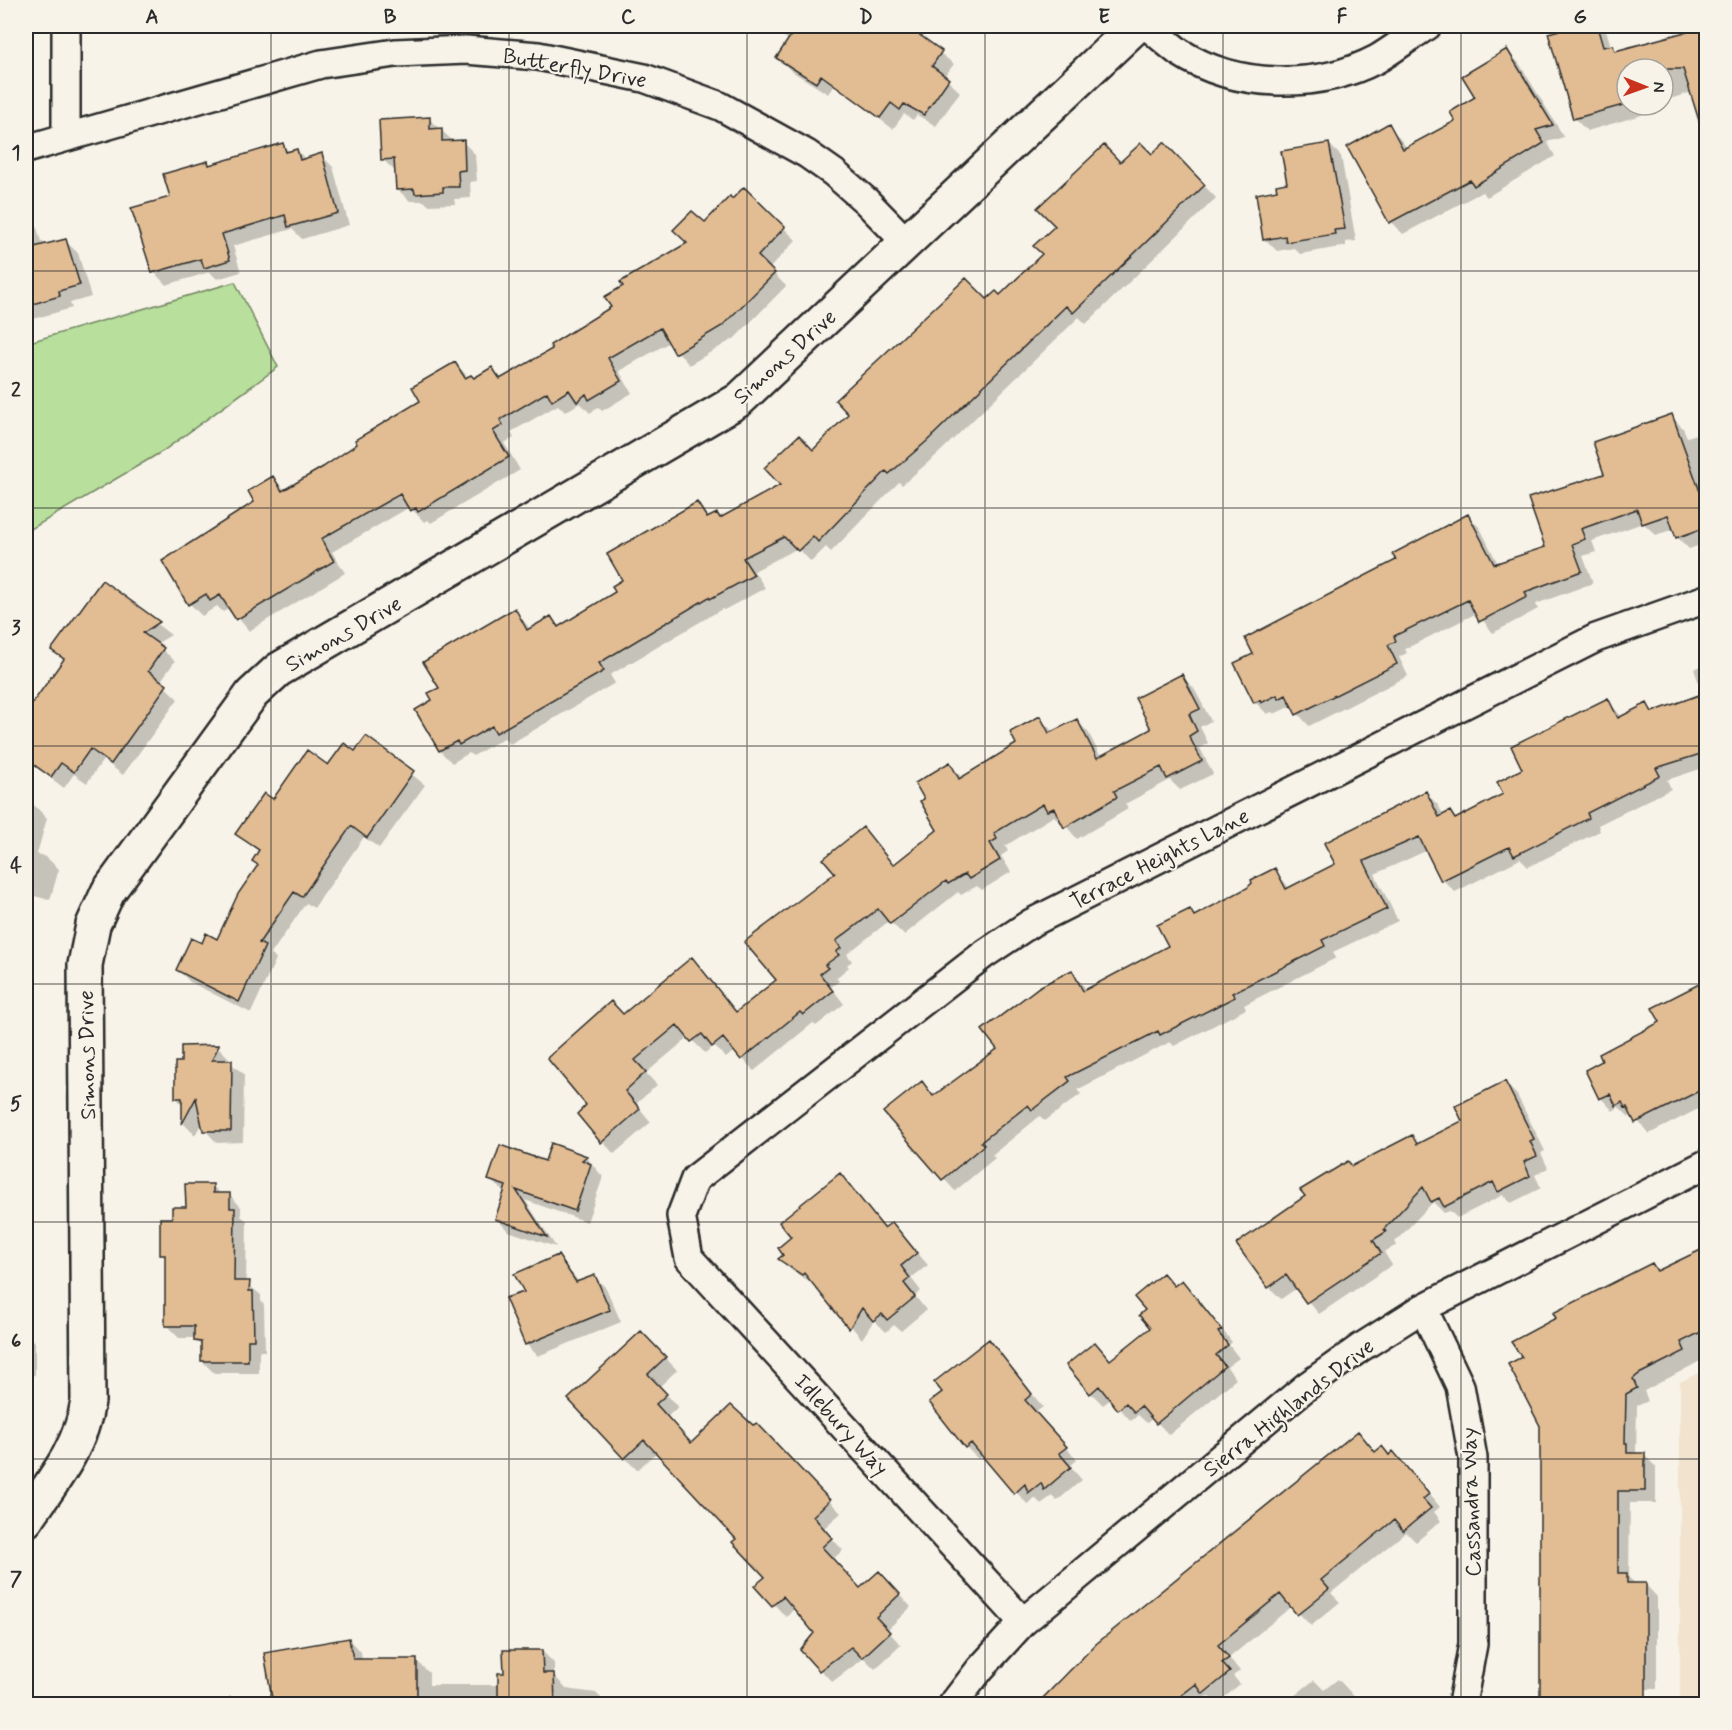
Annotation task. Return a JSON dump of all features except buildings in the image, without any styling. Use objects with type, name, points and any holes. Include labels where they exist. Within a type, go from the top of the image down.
[{"type":"street","points":[[66,26],[66,137]]},
{"type":"street","name":"Simons Drive","points":[[26,1520],[73,1453],[85,1419],[88,1401],[85,965],[93,925],[108,892],[265,681],[739,400],[1136,26]]},
{"type":"street","points":[[1147,26],[1180,52],[1216,70],[1255,80],[1295,81],[1340,74],[1377,59],[1427,26]]},
{"type":"street","name":"Butterfly Drive","points":[[26,149],[321,64],[395,53],[466,50],[538,56],[644,78],[720,106],[807,154],[834,173],[866,201],[906,242]]},
{"type":"street","name":"Terrace Heights Lane","points":[[681,1216],[694,1179],[982,955],[1030,923],[1596,638],[1707,598]]},
{"type":"street","name":"Sierra Highlands Drive","points":[[953,1704],[980,1669],[1023,1622],[1307,1386],[1360,1348],[1423,1308],[1707,1164]]},
{"type":"street","name":"Idlebury Way","points":[[681,1216],[689,1258],[1023,1622]]},
{"type":"street","name":"Cassandra Way","points":[[1423,1308],[1460,1386],[1473,1458],[1473,1644],[1462,1704]]},
{"type":"shaded area","points":[[1706,1369],[1706,1704],[1680,1704],[1680,1382]]},
{"type":"green space","points":[[235,282],[278,367],[163,451],[26,532],[26,343]]}]
